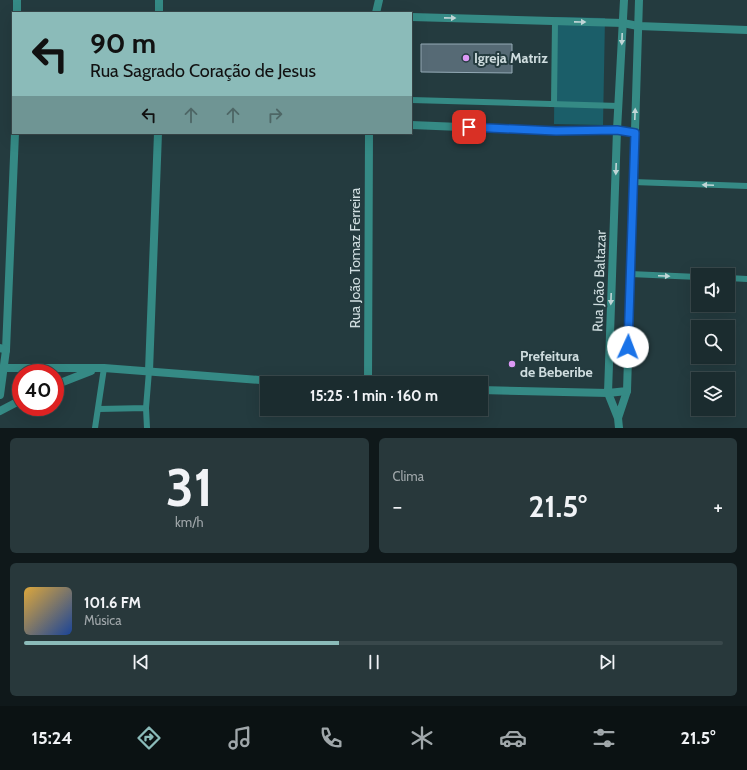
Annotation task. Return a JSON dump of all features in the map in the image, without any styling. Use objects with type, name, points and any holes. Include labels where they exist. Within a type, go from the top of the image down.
[{"type":"street","points":[[17,0],[17,12]]},
{"type":"street","points":[[159,0],[159,12]]},
{"type":"street","points":[[376,12],[379,0]]},
{"type":"street","name":"Rua João Baltazar","points":[[608,393],[617,130],[624,0]]},
{"type":"street","points":[[618,418],[627,390],[638,0]]},
{"type":"street","points":[[412,17],[623,23],[638,26],[747,30]]},
{"type":"street","points":[[412,124],[556,131],[617,130],[635,133]]},
{"type":"street","points":[[0,395],[4,368],[3,349],[15,134]]},
{"type":"street","points":[[149,371],[158,134]]},
{"type":"street","name":"Rua João Tomaz Ferreira","points":[[368,376],[369,134]]},
{"type":"street","points":[[4,368],[101,368],[260,380]]},
{"type":"street","points":[[64,382],[101,368]]},
{"type":"street","points":[[488,390],[608,393],[627,390]]},
{"type":"street","points":[[608,393],[618,418],[619,428]]},
{"type":"street","points":[[0,411],[12,405]]},
{"type":"lane","points":[[554,104],[555,22]]},
{"type":"lane","points":[[412,100],[619,106]]},
{"type":"lane","points":[[633,182],[747,186]]},
{"type":"lane","points":[[630,274],[691,277]]},
{"type":"lane","points":[[735,278],[747,279]]},
{"type":"lane","points":[[95,428],[99,409],[101,368]]},
{"type":"lane","points":[[147,428],[146,408],[149,371]]},
{"type":"lane","points":[[99,409],[146,408]]},
{"type":"shaded area","points":[[555,17],[605,18],[603,125],[554,124]]},
{"type":"building","name":"Igreja Matriz","points":[[421,44],[512,44],[512,73],[421,72]]},
{"type":"place","name":"Igreja Matriz","points":[[466,58]]},
{"type":"place","name":"Prefeitura de Beberibe","points":[[512,364]]},
{"type":"route","points":[[469,127],[556,131],[617,130],[635,133],[628,347]]}]
